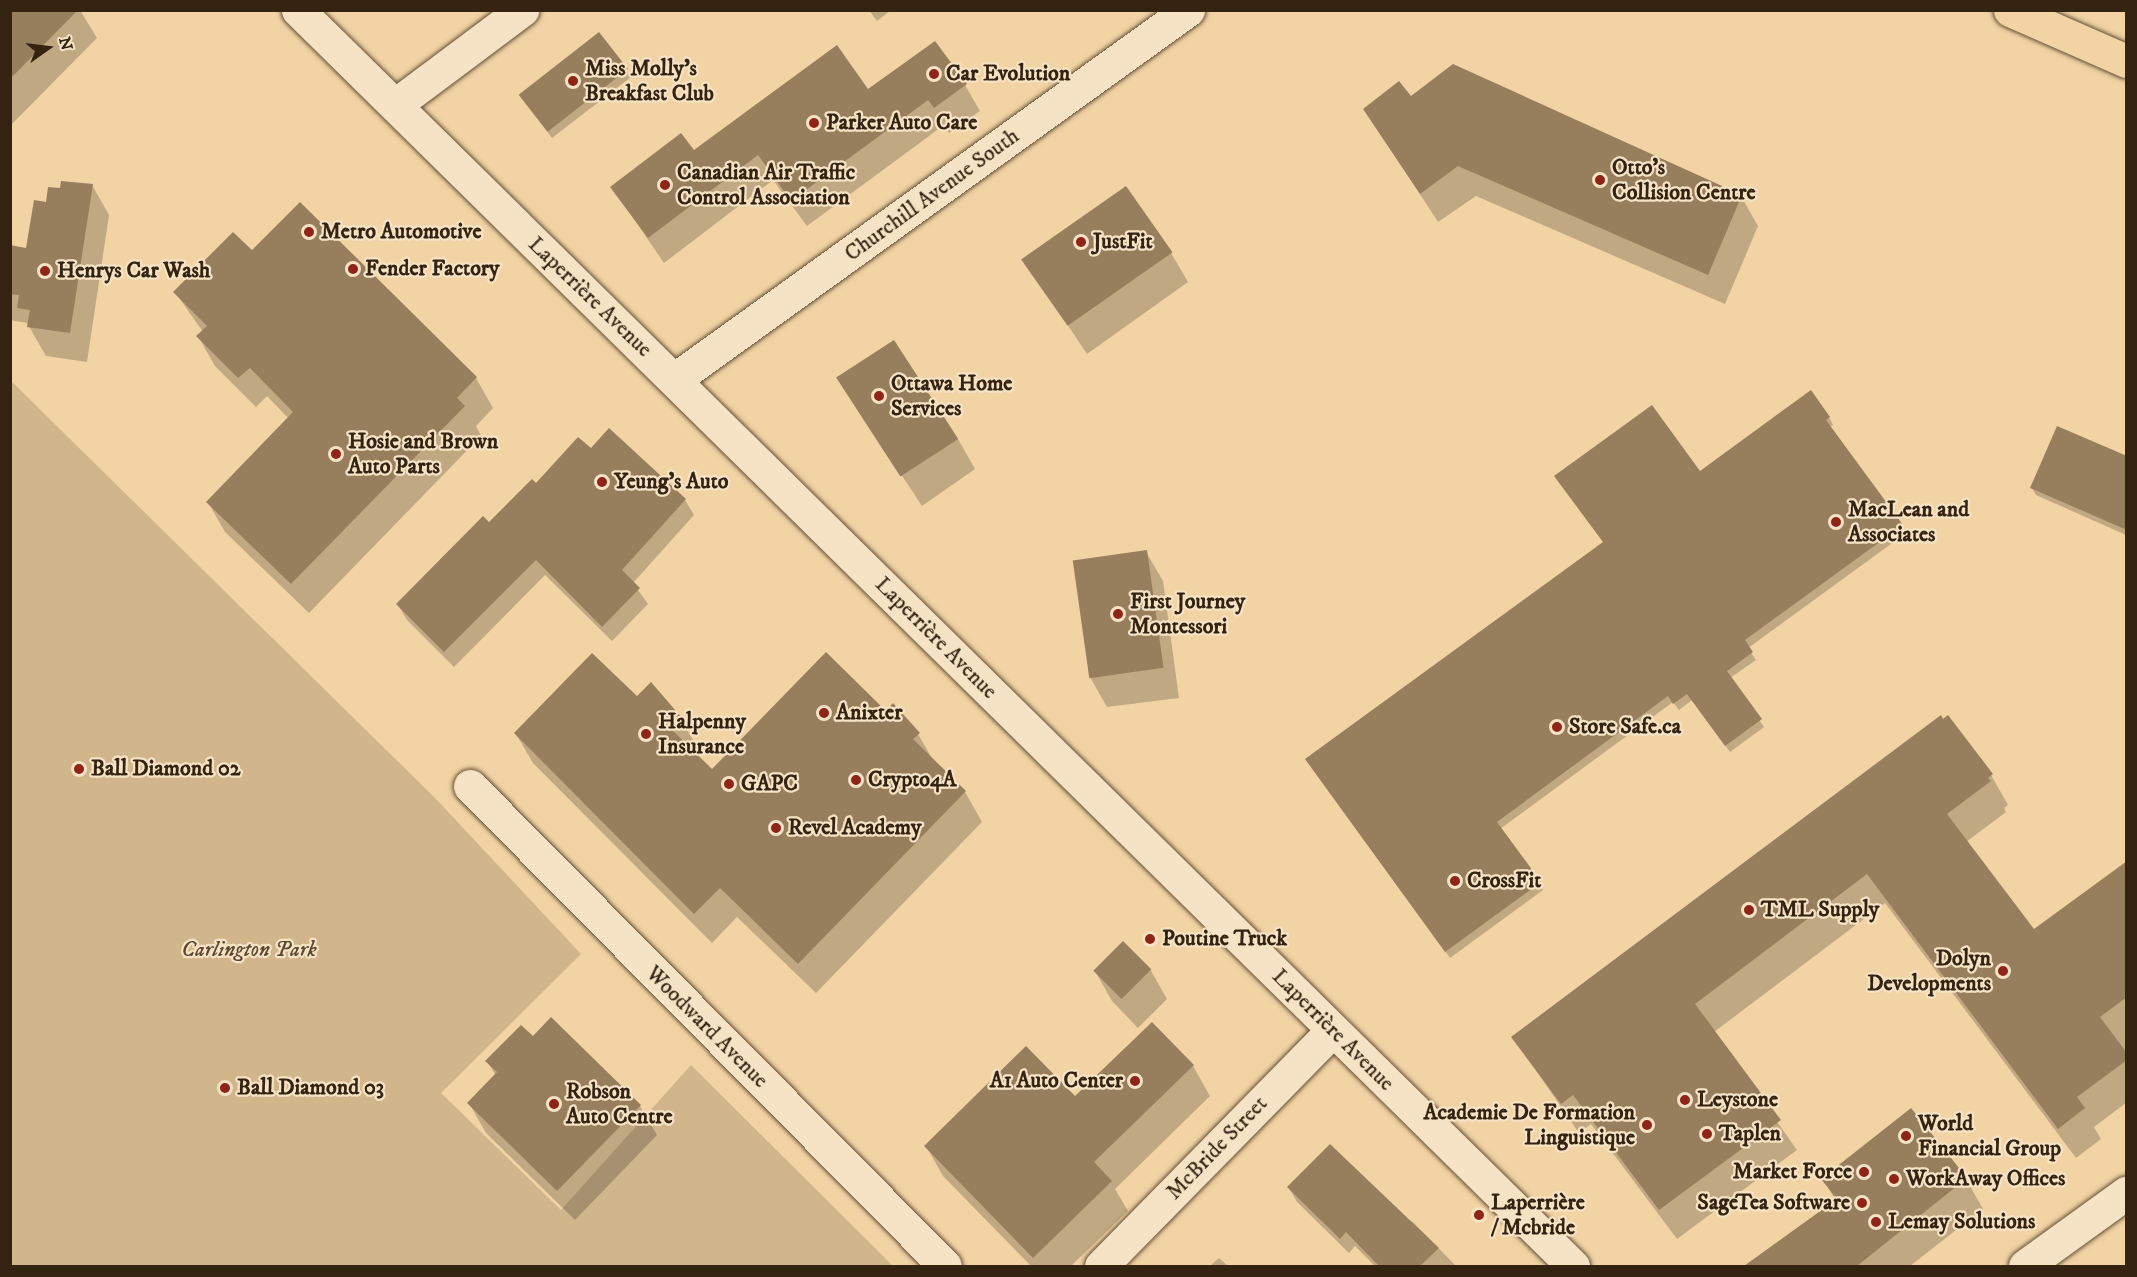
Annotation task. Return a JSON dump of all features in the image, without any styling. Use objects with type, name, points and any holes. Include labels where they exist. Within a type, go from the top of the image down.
[{"type":"highway","points":[[2010,10],[2127,61]]},
{"type":"street","name":"Laperrière Avenue","points":[[298,10],[1573,1266]]},
{"type":"street","points":[[395,105],[522,10]]},
{"type":"street","name":"Churchill Avenue South","points":[[675,380],[1188,10]]},
{"type":"street","name":"Woodward Avenue","points":[[470,786],[945,1266]]},
{"type":"street","name":"McBride Street","points":[[1101,1266],[1333,1030]]},
{"type":"street","points":[[2025,1266],[2127,1192]]},
{"type":"green space","name":"Carlington Park","points":[[11,381],[436,799],[581,954],[441,1093],[561,1210],[691,1065],[893,1266],[11,1266]]},
{"type":"building","points":[[10,10],[78,10],[10,79]]},
{"type":"building","name":"Miss Molly's Breakfast Club","points":[[599,32],[628,69],[548,132],[519,95]]},
{"type":"building","points":[[935,41],[967,84],[934,108],[928,100],[791,201],[758,155],[648,238],[610,187],[681,133],[694,150],[837,45],[868,89]]},
{"type":"building","name":"Otto's Collision Centre","points":[[1453,64],[1742,195],[1708,275],[1458,166],[1420,194],[1363,109],[1399,81],[1411,96]]},
{"type":"building","name":"Henrys Car Wash","points":[[61,181],[93,184],[70,333],[27,327],[30,310],[17,308],[19,295],[10,294],[10,245],[26,248],[34,200],[46,202],[48,187],[60,188]]},
{"type":"building","points":[[1126,186],[1172,252],[1068,326],[1021,259]]},
{"type":"building","points":[[300,202],[477,377],[457,398],[465,406],[291,584],[206,502],[293,412],[250,368],[238,378],[196,336],[207,326],[173,292],[233,232],[252,250]]},
{"type":"building","name":"Ottawa Home Services","points":[[894,340],[958,439],[900,477],[836,378]]},
{"type":"building","points":[[1811,390],[1830,417],[1826,420],[1903,525],[1745,640],[1753,652],[1727,671],[1762,719],[1725,746],[1687,694],[1673,704],[1668,696],[1497,822],[1541,882],[1445,952],[1305,759],[1603,542],[1554,476],[1652,405],[1700,471]]},
{"type":"building","points":[[2057,426],[2127,456],[2127,530],[2030,488]]},
{"type":"building","points":[[609,428],[686,499],[622,570],[640,588],[602,627],[536,560],[444,652],[396,604],[483,516],[489,522],[532,479],[536,483],[578,437],[591,448]]},
{"type":"building","name":"First Journey Montessori","points":[[1147,550],[1164,668],[1089,678],[1073,560]]},
{"type":"building","points":[[826,652],[886,711],[893,703],[920,733],[913,739],[966,791],[798,964],[720,888],[694,914],[514,733],[592,653],[637,696],[651,682],[682,718],[671,729],[712,769]]},
{"type":"building","points":[[1941,715],[1943,719],[1948,715],[1993,774],[1988,778],[1991,781],[1947,814],[2034,929],[2127,861],[2127,997],[2100,1017],[2127,1053],[2127,1060],[2077,1097],[2085,1108],[2058,1129],[1867,874],[1695,1004],[1781,1120],[1659,1210],[1573,1095],[1561,1104],[1511,1037]]},
{"type":"building","points":[[1123,941],[1151,969],[1122,999],[1093,971]]},
{"type":"building","name":"Robson Auto Centre","points":[[551,1017],[641,1105],[557,1191],[467,1103],[497,1072],[485,1061],[521,1025],[533,1036]]},
{"type":"building","points":[[1152,1022],[1194,1065],[1094,1162],[1112,1181],[1033,1258],[924,1146],[1026,1046],[1075,1096]]},
{"type":"building","name":"WorkAway Offices","points":[[1911,1108],[1967,1178],[1857,1266],[1744,1266],[1837,1199],[1821,1179]]},
{"type":"building","points":[[1330,1144],[1439,1248],[1420,1266],[1379,1266],[1346,1232],[1340,1239],[1287,1187]]},
{"type":"place","name":"Car Evolution","points":[[934,74]]},
{"type":"place","name":"Miss Molly's Breakfast Club","points":[[573,81]]},
{"type":"place","name":"Parker Auto Care","points":[[814,123]]},
{"type":"place","name":"Otto's Collision Centre","points":[[1600,180]]},
{"type":"place","name":"Canadian Air Traffic Control Association","points":[[665,185]]},
{"type":"place","name":"Metro Automotive","points":[[309,232]]},
{"type":"place","name":"JustFit","points":[[1081,242]]},
{"type":"place","name":"Fender Factory","points":[[353,269]]},
{"type":"place","name":"Henrys Car Wash","points":[[45,271]]},
{"type":"place","name":"Ottawa Home Services","points":[[879,396]]},
{"type":"place","name":"Hosie and Brown Auto Parts","points":[[336,454]]},
{"type":"place","name":"Yeung's Auto","points":[[602,482]]},
{"type":"place","name":"MacLean and Associates","points":[[1836,522]]},
{"type":"place","name":"First Journey Montessori","points":[[1118,614]]},
{"type":"place","name":"Anixter","points":[[824,713]]},
{"type":"place","name":"Store Safe.ca","points":[[1557,727]]},
{"type":"place","name":"Halpenny Insurance","points":[[646,734]]},
{"type":"place","name":"Ball Diamond 02","points":[[79,769]]},
{"type":"place","name":"Crypto4A","points":[[856,780]]},
{"type":"place","name":"GAPC","points":[[729,784]]},
{"type":"place","name":"Revel Academy","points":[[776,828]]},
{"type":"place","name":"CrossFit","points":[[1455,881]]},
{"type":"place","name":"TML Supply","points":[[1749,910]]},
{"type":"place","name":"Poutine Truck","points":[[1150,939]]},
{"type":"place","name":"Dolyn Developments","points":[[2003,971]]},
{"type":"place","name":"A1 Auto Center","points":[[1135,1081]]},
{"type":"place","name":"Ball Diamond 03","points":[[225,1088]]},
{"type":"place","name":"Leystone","points":[[1685,1100]]},
{"type":"place","name":"Robson Auto Centre","points":[[554,1104]]},
{"type":"place","name":"Academie De Formation Linguistique","points":[[1647,1125]]},
{"type":"place","name":"Taplen","points":[[1707,1134]]},
{"type":"place","name":"World Financial Group","points":[[1906,1136]]},
{"type":"place","name":"Market Force","points":[[1864,1172]]},
{"type":"place","name":"WorkAway Offices","points":[[1894,1179]]},
{"type":"place","name":"SageTea Software","points":[[1862,1203]]},
{"type":"place","name":"Laperrière / Mcbride","points":[[1479,1215]]},
{"type":"place","name":"Lemay Solutions","points":[[1876,1222]]}]
